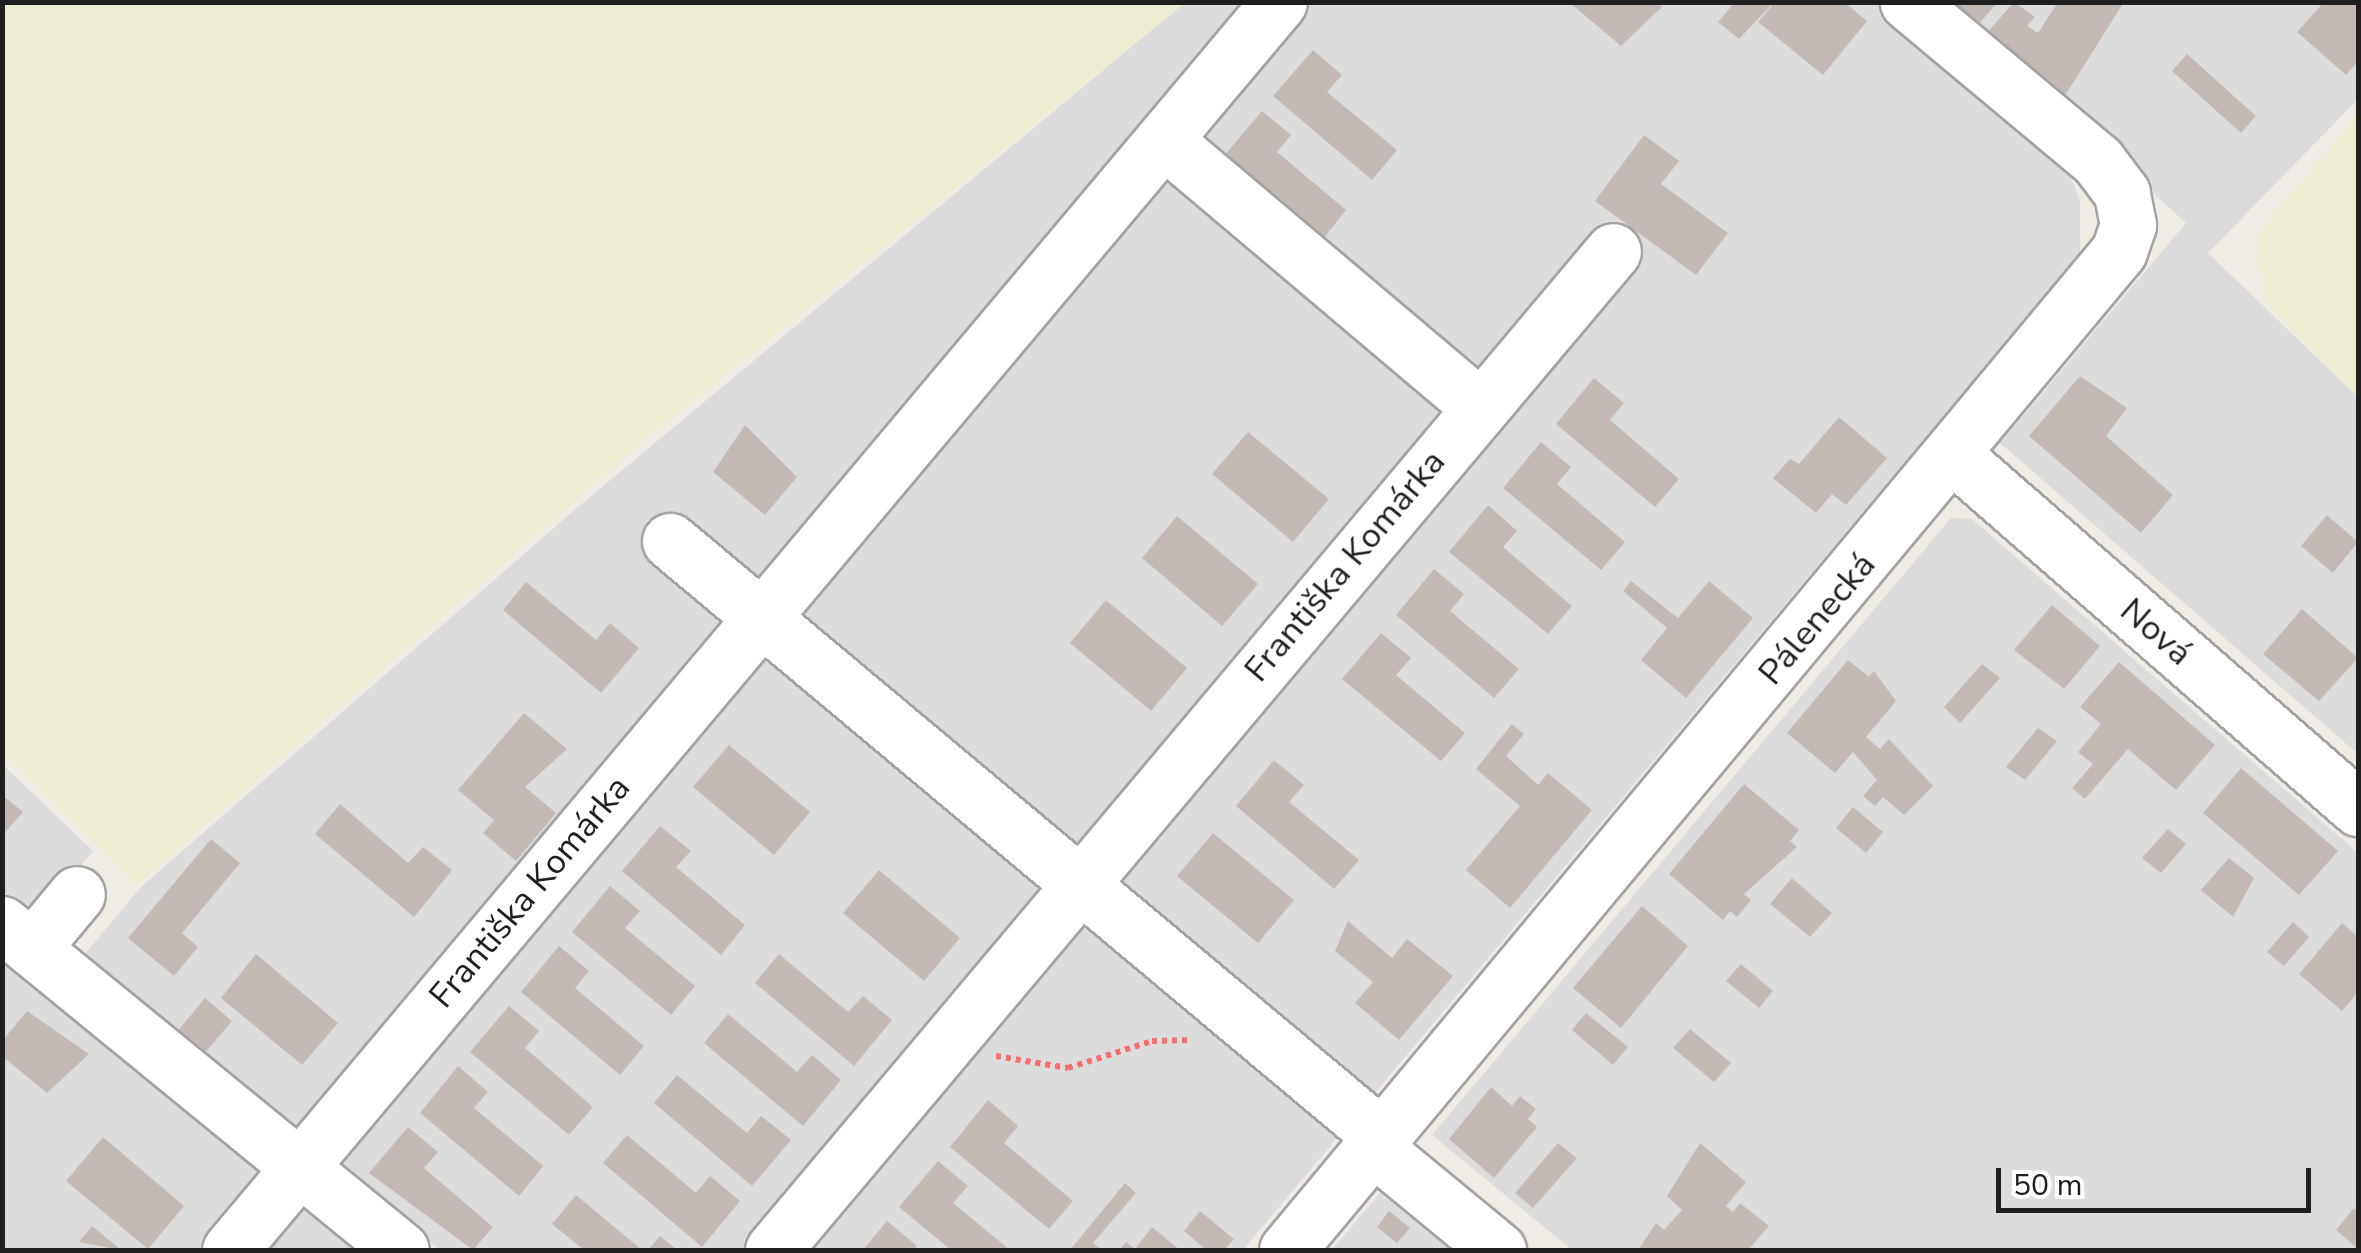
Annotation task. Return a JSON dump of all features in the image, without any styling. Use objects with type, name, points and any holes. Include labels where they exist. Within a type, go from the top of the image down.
[{"type":"street","name":"Františka Komárka","points":[[230,1250],[1278,2]]},
{"type":"street","name":"Pálenecká","points":[[1287,1250],[2096,286],[2128,226],[2122,194],[2098,162],[1908,2]]},
{"type":"street","points":[[1165,140],[1480,407]]},
{"type":"street","name":"Františka Komárka","points":[[774,1250],[1078,882],[1614,251]]},
{"type":"street","name":"Nová","points":[[1954,456],[2358,808]]},
{"type":"street","points":[[670,541],[1239,1018],[1498,1250]]},
{"type":"street","points":[[77,894],[17,936],[401,1250]]},
{"type":"path","points":[[954,1032],[990,1054],[1068,1068],[1152,1041],[1214,1041],[1239,1018]]},
{"type":"shaded area","points":[[1184,3],[1883,3],[2059,145],[2080,202],[2080,253],[1243,1250],[440,1250],[84,955],[140,888],[578,507]]},
{"type":"shaded area","points":[[1944,3],[2358,3],[2358,99],[2208,253],[2358,397],[2358,754],[2000,443],[2186,223]]},
{"type":"shaded area","points":[[1951,518],[1972,519],[2358,853],[2358,1250],[1572,1250],[1432,1135]]},
{"type":"shaded area","points":[[2,764],[93,851],[7,953],[360,1250],[3,1250]]},
{"type":"shaded area","points":[[1380,1193],[1450,1250],[1332,1250]]},
{"type":"green space","points":[[2,3],[1185,3],[639,444],[137,885],[3,754]]},
{"type":"green space","points":[[2358,114],[2358,397],[2264,300],[2259,259],[2261,230]]},
{"type":"building","points":[[1569,2],[1657,2],[1662,7],[1621,46]]},
{"type":"building","points":[[1735,2],[1774,2],[1739,39],[1718,22]]},
{"type":"building","points":[[1775,2],[1844,2],[1867,21],[1823,75],[1758,22]]},
{"type":"building","points":[[1948,2],[1998,2],[1976,27]]},
{"type":"building","points":[[2014,2],[2035,17],[2027,26],[2038,33],[2058,2],[2124,2],[2061,102],[1985,35]]},
{"type":"building","points":[[2324,2],[2358,2],[2358,62],[2346,75],[2297,32]]},
{"type":"building","points":[[1313,50],[1342,75],[1327,92],[1397,150],[1372,180],[1273,96]]},
{"type":"building","points":[[2187,54],[2256,116],[2241,133],[2172,71]]},
{"type":"building","points":[[1262,111],[1291,135],[1277,152],[1346,210],[1322,240],[1223,157]]},
{"type":"building","points":[[1644,135],[1679,161],[1661,184],[1728,233],[1696,275],[1595,201]]},
{"type":"building","points":[[2080,376],[2127,408],[2106,436],[2173,495],[2141,533],[2029,436]]},
{"type":"building","points":[[1594,378],[1624,403],[1610,420],[1679,479],[1655,507],[1556,424]]},
{"type":"building","points":[[1839,417],[1887,458],[1846,505],[1832,494],[1816,513],[1773,478],[1790,459],[1799,464]]},
{"type":"building","points":[[745,425],[797,477],[765,515],[713,472]]},
{"type":"building","points":[[1248,432],[1329,499],[1293,542],[1212,474]]},
{"type":"building","points":[[1541,442],[1571,467],[1557,484],[1625,542],[1601,570],[1503,488]]},
{"type":"building","points":[[1488,505],[1517,531],[1503,547],[1572,606],[1548,634],[1449,552]]},
{"type":"building","points":[[2327,515],[2358,542],[2333,573],[2301,546]]},
{"type":"building","points":[[1177,516],[1258,584],[1222,626],[1142,558]]},
{"type":"building","points":[[1434,569],[1464,594],[1450,611],[1519,669],[1494,698],[1396,615]]},
{"type":"building","points":[[1631,581],[1678,618],[1709,581],[1753,618],[1686,698],[1641,660],[1667,628],[1623,591]]},
{"type":"building","points":[[526,582],[596,640],[610,623],[639,648],[601,693],[503,610]]},
{"type":"building","points":[[1106,600],[1187,668],[1151,711],[1070,643]]},
{"type":"building","points":[[2052,605],[2100,646],[2064,689],[2014,650]]},
{"type":"building","points":[[2302,609],[2358,658],[2319,701],[2263,654]]},
{"type":"building","points":[[1381,633],[1411,658],[1396,675],[1465,733],[1441,761],[1342,679]]},
{"type":"building","points":[[1848,660],[1869,677],[1874,671],[1896,701],[1866,737],[1880,749],[1889,739],[1933,786],[1904,815],[1883,797],[1875,806],[1863,796],[1877,780],[1853,752],[1835,773],[1787,733]]},
{"type":"building","points":[[2119,662],[2215,745],[2176,790],[2128,749],[2085,799],[2072,788],[2093,764],[2078,752],[2101,724],[2080,707]]},
{"type":"building","points":[[1982,664],[2000,678],[1960,723],[1944,707]]},
{"type":"building","points":[[524,713],[567,749],[525,787],[556,813],[516,861],[483,833],[494,820],[458,790]]},
{"type":"building","points":[[1512,724],[1524,734],[1506,756],[1538,785],[1548,773],[1592,810],[1510,908],[1466,870],[1520,806],[1476,769]]},
{"type":"building","points":[[2038,728],[2057,741],[2025,780],[2006,767]]},
{"type":"building","points":[[729,745],[810,812],[774,855],[693,787]]},
{"type":"building","points":[[1274,760],[1304,785],[1289,802],[1359,860],[1334,889],[1236,806]]},
{"type":"building","points":[[2241,768],[2338,851],[2299,895],[2203,813]]},
{"type":"building","points":[[1744,784],[1799,830],[1790,841],[1797,847],[1744,894],[1751,900],[1737,917],[1730,911],[1723,920],[1669,874]]},
{"type":"building","points":[[2,795],[23,812],[2,836]]},
{"type":"building","points":[[340,804],[408,863],[423,847],[452,870],[414,917],[315,834]]},
{"type":"building","points":[[1853,807],[1883,832],[1866,853],[1836,828]]},
{"type":"building","points":[[660,826],[691,851],[676,867],[745,925],[721,955],[622,871]]},
{"type":"building","points":[[2168,829],[2186,844],[2161,873],[2142,858]]},
{"type":"building","points":[[1213,833],[1294,900],[1258,943],[1177,876]]},
{"type":"building","points":[[211,839],[240,863],[182,933],[198,947],[174,976],[128,938]]},
{"type":"building","points":[[2229,858],[2254,878],[2233,917],[2201,890]]},
{"type":"building","points":[[879,870],[960,938],[924,981],[843,913]]},
{"type":"building","points":[[1792,878],[1832,913],[1810,937],[1770,904]]},
{"type":"building","points":[[610,886],[640,911],[625,928],[695,986],[671,1015],[572,932]]},
{"type":"building","points":[[1642,906],[1688,946],[1621,1028],[1573,988]]},
{"type":"building","points":[[1348,921],[1392,958],[1407,939],[1453,976],[1399,1040],[1355,1003],[1373,982],[1335,951]]},
{"type":"building","points":[[2293,922],[2309,937],[2284,966],[2267,952]]},
{"type":"building","points":[[2342,923],[2358,937],[2358,992],[2342,1011],[2299,974]]},
{"type":"building","points":[[559,946],[589,971],[575,988],[644,1046],[620,1075],[521,992]]},
{"type":"building","points":[[256,954],[338,1023],[302,1065],[221,998]]},
{"type":"building","points":[[779,954],[848,1012],[863,996],[892,1020],[854,1066],[755,983]]},
{"type":"building","points":[[1741,964],[1773,991],[1759,1008],[1726,981]]},
{"type":"building","points":[[205,998],[232,1021],[204,1054],[177,1032]]},
{"type":"building","points":[[509,1006],[539,1031],[525,1048],[593,1107],[569,1135],[470,1052]]},
{"type":"building","points":[[27,1011],[89,1054],[47,1093],[2,1056],[2,1041]]},
{"type":"building","points":[[1586,1013],[1628,1047],[1613,1065],[1572,1030]]},
{"type":"building","points":[[728,1014],[797,1072],[812,1055],[841,1080],[803,1126],[704,1043]]},
{"type":"building","points":[[1690,1029],[1731,1063],[1714,1082],[1673,1048]]},
{"type":"building","points":[[458,1066],[488,1092],[474,1108],[543,1166],[519,1196],[420,1113]]},
{"type":"building","points":[[677,1075],[747,1133],[761,1116],[791,1140],[752,1186],[654,1103]]},
{"type":"building","points":[[1491,1087],[1512,1106],[1520,1096],[1536,1109],[1528,1119],[1537,1127],[1494,1178],[1449,1139]]},
{"type":"building","points":[[988,1100],[1018,1126],[1004,1143],[1073,1201],[1049,1229],[950,1147]]},
{"type":"building","points":[[408,1127],[438,1152],[424,1168],[493,1227],[473,1250],[369,1173]]},
{"type":"building","points":[[627,1135],[696,1193],[710,1176],[740,1201],[702,1247],[603,1163]]},
{"type":"building","points":[[103,1137],[184,1206],[148,1249],[66,1181]]},
{"type":"building","points":[[1558,1143],[1577,1158],[1533,1208],[1515,1193]]},
{"type":"building","points":[[1700,1143],[1746,1182],[1726,1206],[1733,1212],[1740,1203],[1769,1226],[1748,1250],[1638,1250],[1656,1223],[1664,1230],[1682,1210],[1667,1196]]},
{"type":"building","points":[[938,1161],[968,1186],[953,1203],[1010,1250],[951,1250],[899,1207]]},
{"type":"building","points":[[1125,1183],[1136,1193],[1093,1243],[1102,1250],[1070,1250]]},
{"type":"building","points":[[576,1195],[642,1250],[584,1250],[552,1224]]},
{"type":"building","points":[[2354,1208],[2358,1211],[2358,1249],[2336,1230]]},
{"type":"building","points":[[1200,1211],[1234,1239],[1224,1250],[1206,1250],[1184,1231]]},
{"type":"building","points":[[1389,1211],[1410,1228],[1397,1243],[1377,1227]]},
{"type":"building","points":[[887,1221],[917,1246],[913,1250],[863,1250]]},
{"type":"building","points":[[92,1226],[121,1250],[79,1242]]},
{"type":"building","points":[[1152,1227],[1180,1250],[1119,1250],[1126,1242],[1135,1249]]},
{"type":"building","points":[[660,1236],[677,1250],[648,1250]]}]
